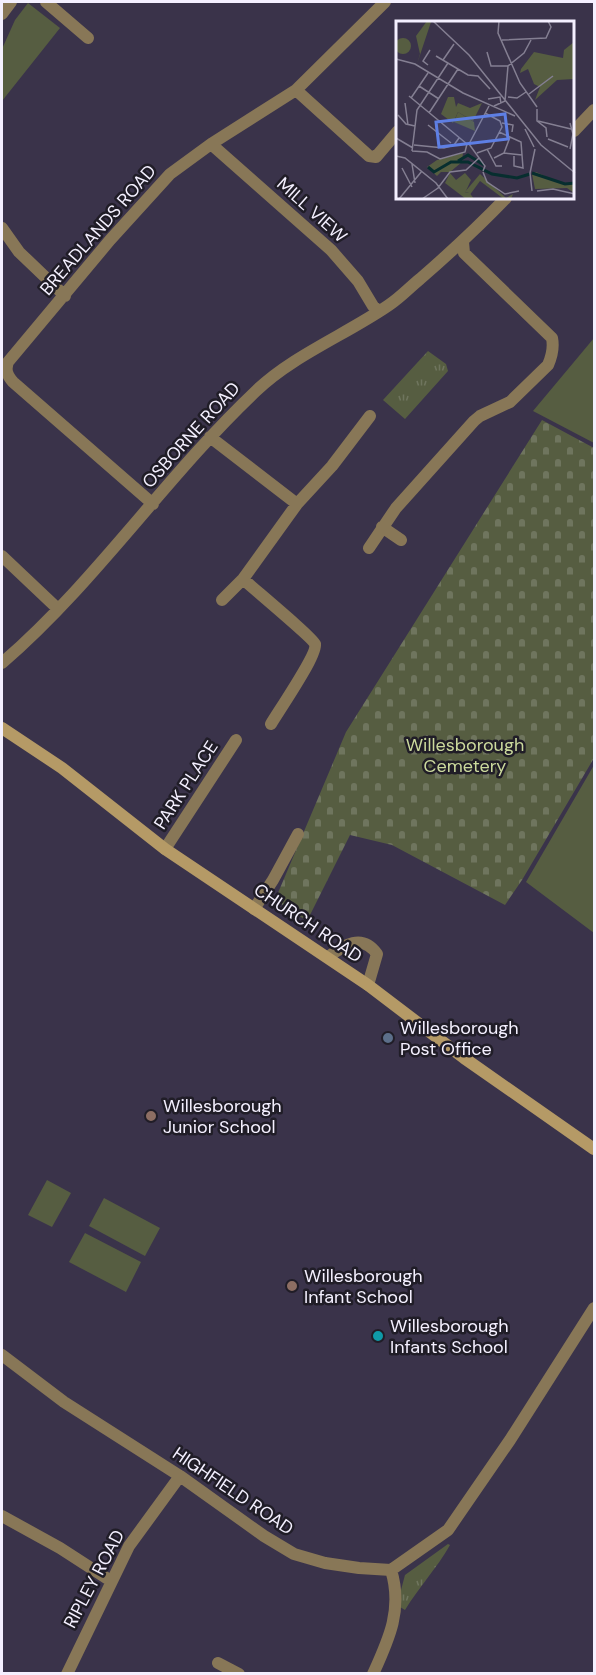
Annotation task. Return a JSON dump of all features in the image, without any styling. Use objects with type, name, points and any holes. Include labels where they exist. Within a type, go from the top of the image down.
[{"type":"street","points":[[2,14],[11,2]]},
{"type":"street","points":[[46,2],[88,38]]},
{"type":"street","name":"BREADLANDS ROAD","points":[[153,504],[13,382],[6,367],[11,356],[170,174],[211,144],[296,90],[385,2]]},
{"type":"street","points":[[296,90],[369,156],[376,157],[396,133]]},
{"type":"street","points":[[575,129],[594,110]]},
{"type":"street","name":"MILL VIEW","points":[[211,144],[331,250],[353,274],[373,306],[379,311]]},
{"type":"street","name":"OSBORNE ROAD","points":[[2,663],[58,609],[210,437],[267,382],[402,296],[463,242],[504,200]]},
{"type":"street","points":[[2,228],[19,252],[65,296]]},
{"type":"street","points":[[369,548],[396,508],[474,421],[510,402],[548,365],[551,358],[552,338],[464,253],[463,242]]},
{"type":"street","points":[[222,600],[243,579],[297,504],[332,466],[370,416]]},
{"type":"street","points":[[210,437],[297,504]]},
{"type":"street","points":[[382,527],[401,540]]},
{"type":"street","points":[[2,556],[58,609]]},
{"type":"street","points":[[243,579],[307,634],[315,644],[315,650],[308,664],[271,724]]},
{"type":"street","name":"CHURCH ROAD","points":[[2,728],[62,768],[165,849],[328,957],[464,1058],[594,1149]]},
{"type":"street","name":"PARK PLACE","points":[[165,849],[236,740]]},
{"type":"street","points":[[254,909],[298,834]]},
{"type":"street","points":[[328,957],[344,946],[359,942],[372,946],[377,954],[368,985]]},
{"type":"street","points":[[373,1674],[390,1636],[394,1614],[396,1591],[391,1570],[448,1530],[510,1440],[594,1308]]},
{"type":"street","name":"HIGHFIELD ROAD","points":[[2,1355],[64,1402],[180,1476],[264,1536],[294,1554],[326,1563],[391,1570]]},
{"type":"street","name":"RIPLEY ROAD","points":[[67,1674],[129,1546],[180,1476]]},
{"type":"street","points":[[2,1516],[60,1548],[111,1581]]},
{"type":"street","points":[[218,1663],[239,1674]]},
{"type":"green space","points":[[28,3],[60,28],[2,101],[2,49],[15,20]]},
{"type":"green space","points":[[594,338],[594,443],[533,411]]},
{"type":"green space","points":[[428,351],[446,364],[448,371],[405,419],[383,400]]},
{"type":"green space","name":"Willesborough Cemetery","points":[[542,420],[594,448],[594,758],[505,905],[392,845],[350,835],[307,921],[275,900],[346,732]]},
{"type":"green space","points":[[594,765],[594,933],[526,882]]},
{"type":"green space","points":[[47,1180],[71,1193],[52,1227],[28,1215]]},
{"type":"green space","points":[[104,1198],[160,1228],[145,1256],[89,1226]]},
{"type":"green space","points":[[85,1233],[141,1262],[126,1292],[69,1262]]},
{"type":"green space","points":[[448,1544],[450,1545],[445,1553],[405,1610],[400,1607],[405,1575]]},
{"type":"place","name":"Willesborough Post Office","points":[[388,1038]]},
{"type":"place","name":"Willesborough Junior School","points":[[151,1116]]},
{"type":"place","name":"Willesborough Infant School","points":[[292,1286]]},
{"type":"place","name":"Willesborough Infants School","points":[[378,1336]]}]
